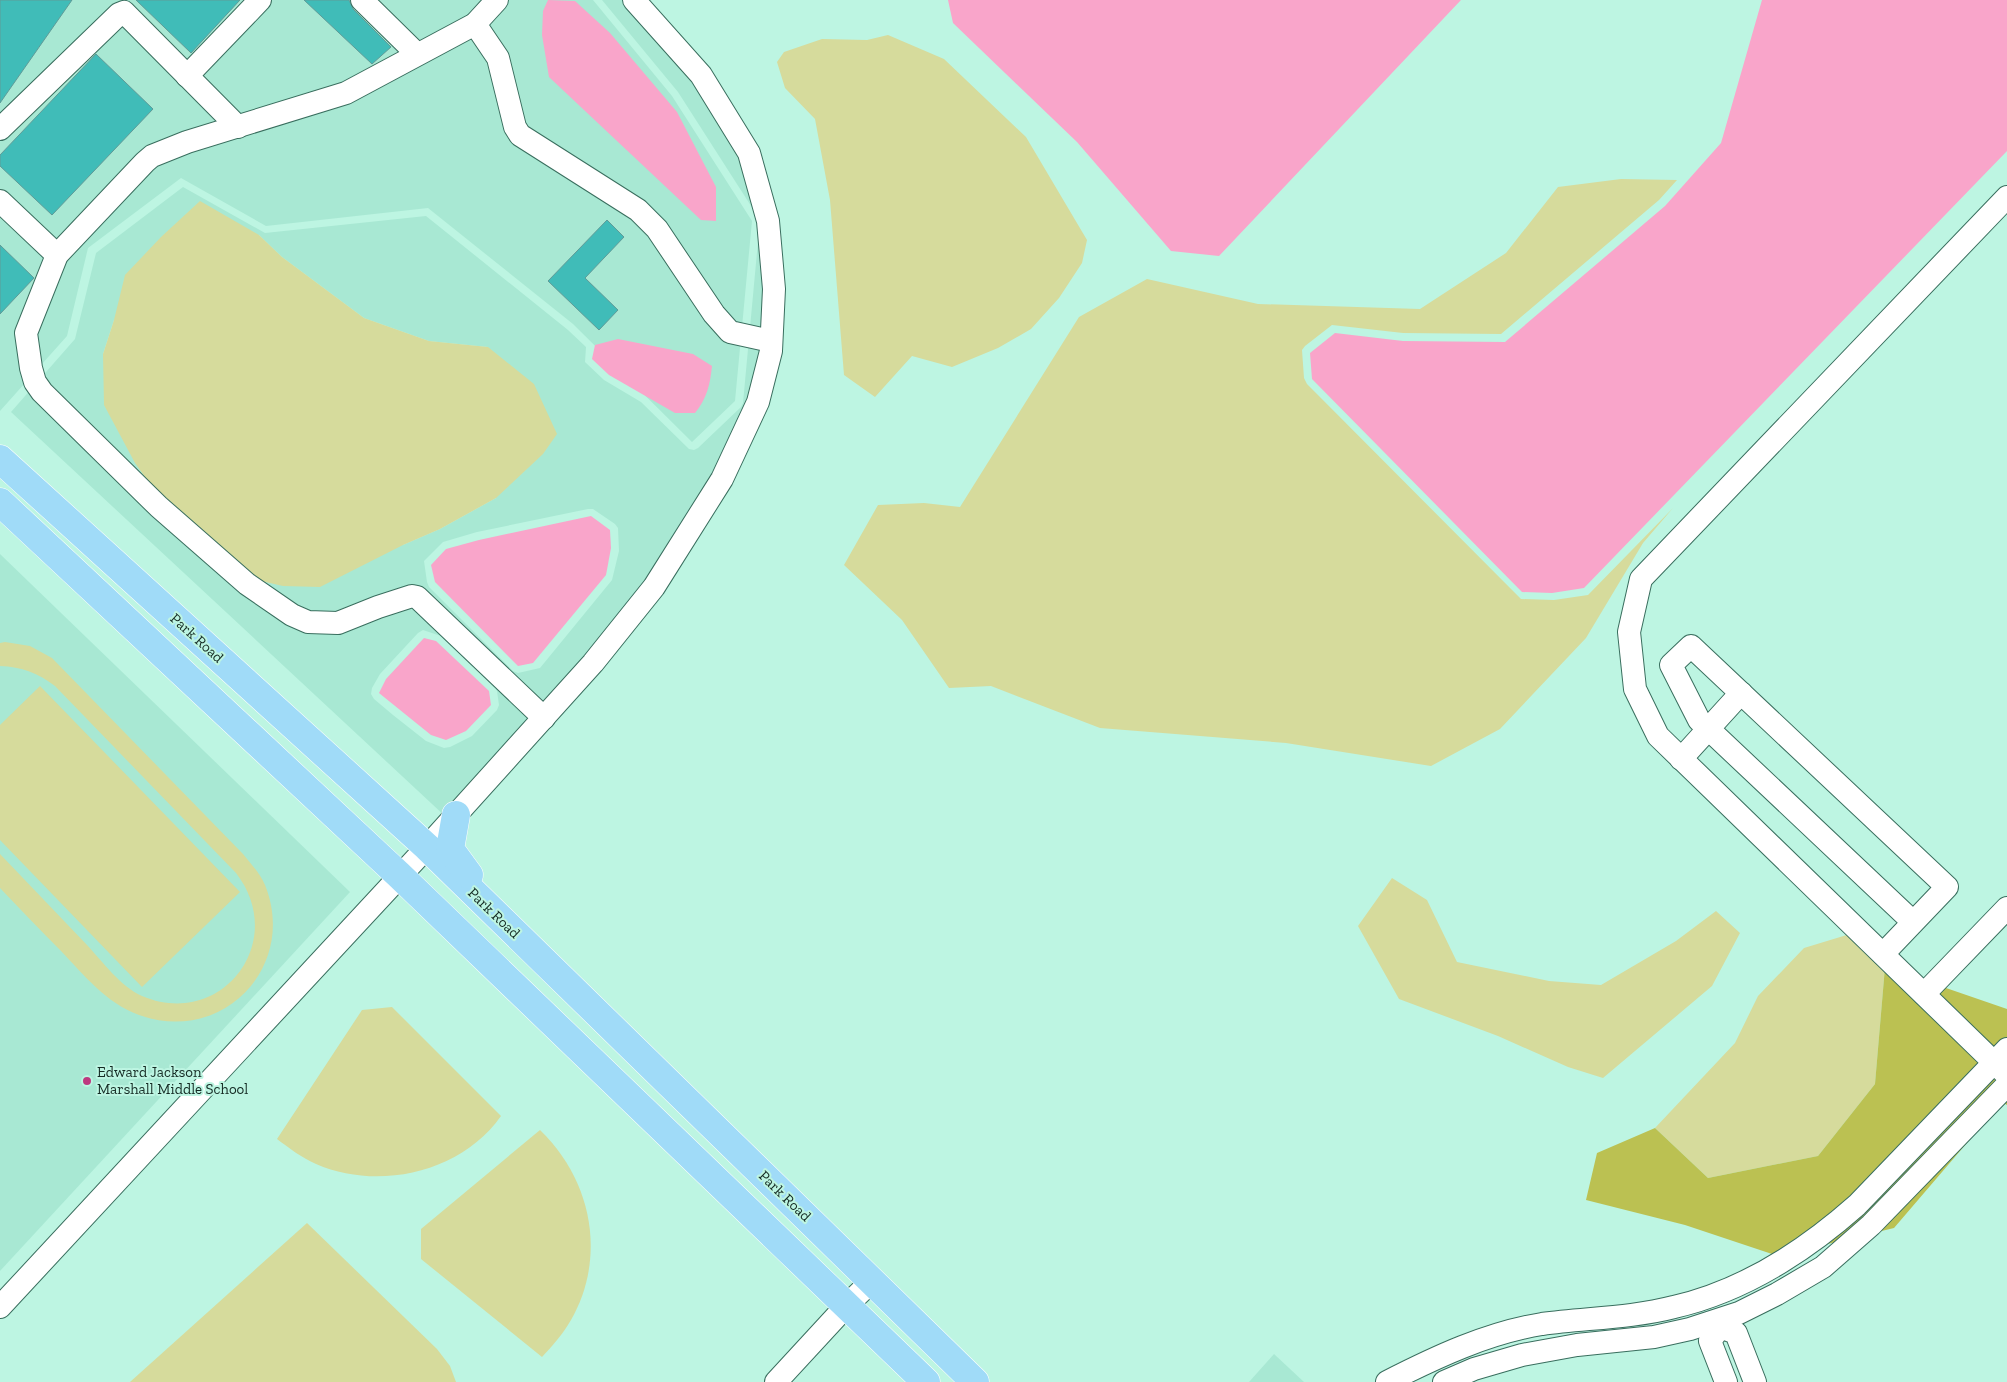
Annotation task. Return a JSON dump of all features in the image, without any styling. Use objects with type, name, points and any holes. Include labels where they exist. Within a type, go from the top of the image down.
[{"type":"main road","name":"Park Road","points":[[0,458],[426,847],[976,1382]]},
{"type":"main road","points":[[0,502],[399,875],[926,1382]]},
{"type":"main road","points":[[206,694],[232,703],[293,755],[375,835],[426,847]]},
{"type":"main road","points":[[456,815],[450,849],[466,871],[568,973],[602,1019]]},
{"type":"main road","points":[[399,875],[428,880],[449,894],[547,982],[602,1019]]},
{"type":"main road","points":[[847,1305],[870,1307],[890,1320],[955,1382]]},
{"type":"street","points":[[187,76],[260,0]]},
{"type":"street","points":[[362,0],[417,54]]},
{"type":"street","points":[[496,0],[475,24],[346,93],[187,142],[152,156],[56,255],[26,334],[31,368],[35,382],[42,392],[159,507],[247,584],[292,615],[308,622],[338,623],[412,596],[417,598],[544,718]]},
{"type":"street","points":[[0,1307],[456,815],[593,664],[654,587],[722,479],[758,402],[771,350],[774,289],[768,221],[749,153],[701,75],[634,0]]},
{"type":"street","points":[[0,129],[119,14],[124,12],[238,127]]},
{"type":"street","points":[[475,24],[498,58],[515,127],[520,136],[638,210],[657,229],[725,328],[733,334],[771,341]]},
{"type":"street","points":[[1387,1382],[1443,1354],[1490,1337],[1542,1324],[1603,1318],[1674,1307],[1753,1278],[1794,1255],[1830,1229],[2003,1062],[1924,994],[1658,736],[1635,689],[1628,632],[1641,578],[2007,197]]},
{"type":"street","points":[[0,201],[56,255]]},
{"type":"street","points":[[1883,954],[1947,887],[1691,646],[1671,665],[1699,720],[1913,922]]},
{"type":"street","points":[[1682,758],[1741,694]]},
{"type":"street","points":[[1924,994],[2007,908]]},
{"type":"street","points":[[1444,1382],[1474,1369],[1522,1355],[1577,1345],[1654,1337],[1719,1323],[1777,1294],[1823,1267],[1871,1225],[2007,1085]]},
{"type":"street","points":[[776,1382],[847,1305],[873,1280]]},
{"type":"street","points":[[1707,1296],[1719,1323],[1736,1333],[1755,1382]]},
{"type":"street","points":[[1719,1323],[1710,1341],[1726,1382]]},
{"type":"shaded area","points":[[0,0],[593,0],[672,96],[752,221],[735,401],[692,442],[573,324],[428,208],[266,226],[181,178],[88,248],[67,336],[0,411]]},
{"type":"shaded area","points":[[548,0],[575,1],[610,33],[677,112],[716,187],[716,221],[701,220],[549,77],[542,35],[543,11]]},
{"type":"shaded area","points":[[602,0],[631,0],[699,77],[749,159],[775,262],[772,364],[702,517],[558,719],[466,809],[448,804],[446,817],[11,412],[75,339],[96,253],[183,187],[265,233],[426,216],[568,330],[586,347],[585,362],[604,380],[641,402],[689,449],[694,450],[741,407],[743,403],[760,220],[678,92]],"holes":[[[259,235],[282,257],[364,318],[429,341],[488,347],[496,498],[440,529],[403,545],[103,354],[114,320]],[[588,509],[593,509],[618,528],[619,551],[612,580],[540,668],[518,673],[513,671],[429,587],[424,561],[443,542],[477,532]],[[423,630],[441,636],[497,691],[499,705],[497,710],[472,736],[450,747],[444,748],[426,741],[374,699],[371,694],[372,688],[380,674]]]},
{"type":"shaded area","points":[[948,0],[1461,0],[1219,256],[1171,251],[1077,142],[953,23]]},
{"type":"shaded area","points":[[1762,0],[2007,0],[2007,151],[1584,588],[1552,593],[1522,592],[1312,379],[1310,353],[1335,333],[1403,341],[1505,342],[1665,206],[1721,143]]},
{"type":"shaded area","points":[[888,35],[944,59],[1026,137],[1087,240],[1082,263],[1059,298],[1031,329],[998,348],[952,367],[912,356],[875,397],[844,375],[830,200],[815,119],[785,88],[777,62],[784,52],[822,39],[867,40]]},
{"type":"shaded area","points":[[1621,179],[1677,180],[1659,200],[1501,334],[1403,333],[1332,325],[1302,350],[1304,378],[1307,384],[1521,599],[1554,600],[1588,595],[1673,508],[1643,543],[1586,638],[1500,729],[1431,766],[1286,743],[1100,728],[991,686],[949,688],[902,620],[844,565],[878,505],[924,503],[960,507],[1079,317],[1147,279],[1258,304],[1420,309],[1506,253],[1558,187]]},
{"type":"shaded area","points":[[200,201],[259,235],[282,257],[364,318],[429,341],[488,347],[534,384],[557,434],[543,454],[496,498],[440,529],[403,545],[320,587],[283,586],[261,581],[170,512],[135,463],[104,405],[103,354],[125,275],[161,237]]},
{"type":"shaded area","points":[[618,339],[693,354],[712,366],[707,391],[695,413],[675,413],[609,375],[592,359],[595,345]]},
{"type":"shaded area","points":[[591,516],[610,530],[611,548],[606,575],[533,663],[518,666],[435,582],[431,565],[446,549]]},
{"type":"shaded area","name":"Edward Jackson Marshall Middle School","points":[[0,554],[350,892],[0,1271]]},
{"type":"shaded area","points":[[424,638],[436,641],[489,691],[491,705],[466,731],[446,740],[431,735],[379,693],[386,679]]},
{"type":"shaded area","points":[[0,643],[30,646],[52,658],[243,854],[261,876],[272,915],[271,944],[262,970],[246,992],[224,1009],[198,1019],[170,1021],[139,1015],[127,1010],[96,988],[0,888],[0,854],[112,973],[126,986],[142,996],[171,1003],[198,1001],[221,990],[239,973],[251,951],[255,926],[250,899],[236,873],[55,686],[29,672],[0,666]]},
{"type":"shaded area","points":[[40,686],[240,892],[142,987],[0,840],[0,725]]},
{"type":"shaded area","points":[[1392,878],[1427,900],[1457,962],[1549,981],[1601,985],[1676,941],[1716,911],[1740,933],[1712,986],[1603,1078],[1568,1067],[1498,1036],[1399,999],[1358,926]]},
{"type":"shaded area","points":[[1850,934],[1885,967],[1875,1084],[1818,1156],[1708,1178],[1655,1128],[1735,1043],[1758,996],[1804,948]]},
{"type":"shaded area","points":[[392,1007],[501,1116],[484,1136],[464,1151],[441,1163],[417,1172],[391,1176],[365,1176],[340,1172],[311,1162],[277,1139],[362,1010]]},
{"type":"shaded area","points":[[540,1130],[558,1150],[572,1172],[582,1195],[589,1220],[591,1245],[589,1271],[582,1296],[568,1325],[542,1357],[421,1259],[421,1229]]},
{"type":"shaded area","points":[[307,1223],[437,1349],[450,1366],[456,1382],[130,1382]]},
{"type":"shaded area","points":[[1274,1354],[1304,1382],[1249,1382]]},
{"type":"green space","points":[[1885,967],[2007,1009],[2007,1105],[2002,1102],[1894,1228],[1778,1256],[1685,1225],[1586,1200],[1597,1153],[1655,1128],[1708,1178],[1818,1156],[1875,1084]]},
{"type":"building","points":[[0,0],[72,0],[0,103]]},
{"type":"building","points":[[136,0],[240,0],[191,53]]},
{"type":"building","points":[[304,0],[349,0],[353,9],[391,47],[372,64]]},
{"type":"building","points":[[96,54],[153,109],[52,215],[0,166],[0,155]]},
{"type":"building","points":[[607,220],[624,237],[585,278],[618,310],[599,330],[548,281]]},
{"type":"building","points":[[0,245],[34,278],[0,314]]},
{"type":"place","name":"Edward Jackson Marshall Middle School","points":[[87,1081]]}]
